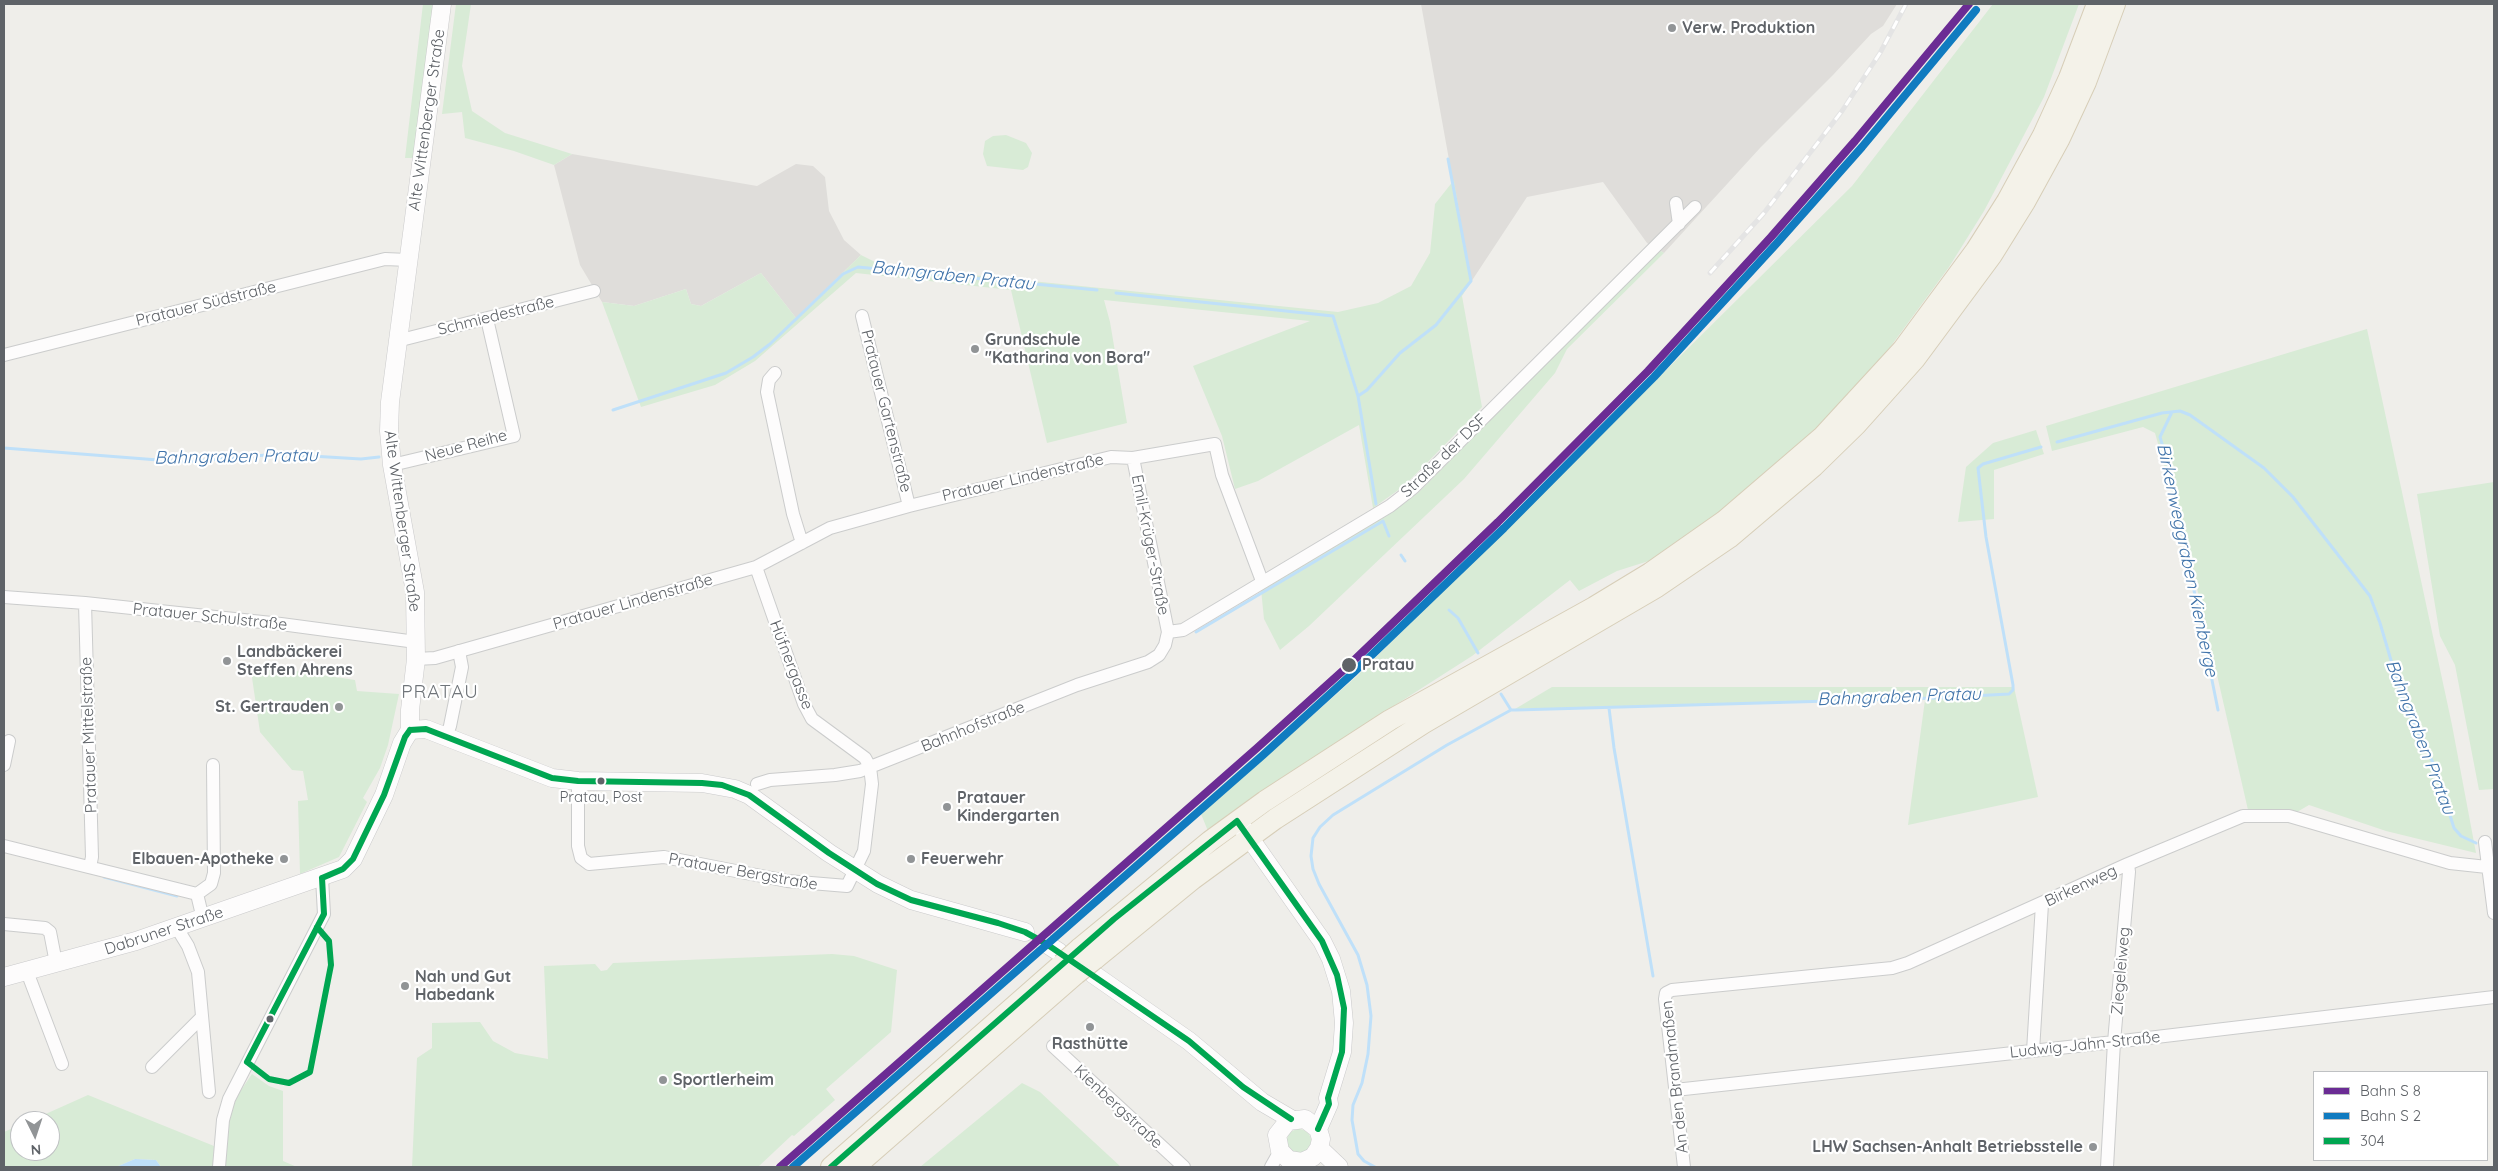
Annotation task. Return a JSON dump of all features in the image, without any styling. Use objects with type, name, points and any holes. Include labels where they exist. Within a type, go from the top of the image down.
[{"type":"main road","points":[[831,1167],[1073,959],[1158,883],[1237,821],[1292,782],[1369,732],[1594,608],[1650,573],[1724,521],[1823,436],[1903,349],[1976,250],[2007,201],[2043,135],[2069,78],[2097,4]]},
{"type":"main road","points":[[855,1167],[1073,959],[1249,837],[1377,752],[1657,587],[1729,538],[1814,466],[1856,425],[1915,360],[1992,255],[2058,140],[2086,82],[2116,4]]},
{"type":"street","name":"Alte Wittenberger Straße","points":[[322,878],[343,869],[353,859],[384,795],[405,736],[410,730],[416,650],[415,592],[392,465],[389,431],[397,341],[442,4]]},
{"type":"street","points":[[1676,203],[1680,224]]},
{"type":"street","name":"Straße der DSF","points":[[1168,632],[1184,630],[1262,581],[1367,522],[1413,488],[1695,207]]},
{"type":"street","name":"Pratauer Südstraße","points":[[4,355],[385,259],[408,260]]},
{"type":"street","name":"Schmiedestraße","points":[[397,341],[594,291]]},
{"type":"street","name":"Pratauer Gartenstraße","points":[[862,316],[910,506]]},
{"type":"street","name":"Neue Reihe","points":[[392,465],[514,436],[487,319]]},
{"type":"street","points":[[775,373],[769,380],[767,392],[793,514],[802,543]]},
{"type":"street","name":"Pratauer Lindenstraße","points":[[416,650],[427,660],[756,567],[830,528],[910,506],[1112,457],[1133,458],[1215,444],[1222,474],[1262,581]]},
{"type":"street","name":"Emil-Krüger-Straße","points":[[1133,458],[1168,632]]},
{"type":"street","name":"Hüfnergasse","points":[[756,567],[804,704],[812,719],[865,758],[870,768]]},
{"type":"street","name":"Pratauer Schulstraße","points":[[4,597],[85,603],[281,624],[416,650]]},
{"type":"street","name":"Pratauer Mittelstraße","points":[[85,603],[92,856],[90,867]]},
{"type":"street","name":"Bahnhofstraße","points":[[757,784],[770,780],[835,775],[870,768],[1078,685],[1148,662],[1159,655],[1165,645],[1168,632]]},
{"type":"street","points":[[446,737],[462,666],[459,651]]},
{"type":"street","points":[[410,730],[426,729],[552,778],[578,781],[722,785],[749,794],[876,884],[911,900],[1025,932]]},
{"type":"street","points":[[4,765],[9,741]]},
{"type":"street","points":[[197,894],[210,884],[214,873],[213,765]]},
{"type":"street","points":[[855,870],[866,842],[872,784],[870,768]]},
{"type":"street","name":"Pratauer Bergstraße","points":[[578,781],[578,846],[581,858],[589,864],[664,857],[787,881],[837,886],[847,886],[855,870]]},
{"type":"street","name":"Birkenweg","points":[[1672,990],[1892,968],[1908,963],[2128,864],[2243,816],[2272,815],[2300,819],[2450,863],[2487,867]]},
{"type":"street","points":[[1237,821],[1322,941],[1337,975],[1344,1008],[1344,1038],[1339,1067],[1328,1098],[1321,1100],[1305,1122],[1282,1126],[1294,1154]]},
{"type":"street","points":[[2485,842],[2494,913]]},
{"type":"street","points":[[4,846],[197,894]]},
{"type":"street","name":"Ziegeleiweg","points":[[2107,1167],[2114,1042],[2129,872],[2128,864]]},
{"type":"street","points":[[219,1167],[223,1120],[230,1099],[324,914],[322,878]]},
{"type":"street","name":"Dabruner Straße","points":[[4,977],[26,969],[56,963],[177,928],[322,878]]},
{"type":"street","points":[[197,894],[203,919]]},
{"type":"street","points":[[2033,1051],[2042,904]]},
{"type":"street","points":[[4,924],[45,928],[50,932],[56,963]]},
{"type":"street","points":[[177,928],[196,962],[209,1092]]},
{"type":"street","points":[[1073,959],[1188,1041],[1243,1087],[1305,1122],[1321,1139],[1271,1167]]},
{"type":"street","points":[[26,969],[62,1064]]},
{"type":"street","name":"An den Brandmaßen","points":[[1672,990],[1666,993],[1665,999],[1684,1167]]},
{"type":"street","name":"Ludwig-Jahn-Straße","points":[[1675,1090],[2114,1042],[2494,997]]},
{"type":"street","points":[[152,1067],[201,1018]]},
{"type":"street","name":"Kienbergstraße","points":[[1053,1046],[1184,1167]]},
{"type":"street","points":[[1243,1087],[1294,1154],[1326,1167]]},
{"type":"street","points":[[1294,1154],[1339,1167]]},
{"type":"shaded area","points":[[1421,4],[1897,4],[1883,26],[1871,34],[1760,148],[1664,253],[1647,243],[1603,182],[1527,197],[1471,282]]},
{"type":"shaded area","points":[[572,154],[757,186],[796,164],[813,166],[825,177],[829,211],[844,240],[861,255],[796,318],[761,273],[701,306],[691,304],[686,289],[634,306],[602,302],[580,265],[554,165]]},
{"type":"green space","points":[[423,4],[436,4],[414,158],[405,158]]},
{"type":"green space","points":[[456,4],[471,4],[462,66],[472,111],[505,133],[572,154],[554,165],[514,151],[465,138],[462,112],[442,114]]},
{"type":"green space","points":[[1993,4],[2079,4],[2044,97],[1984,211],[1949,267],[1874,369],[1800,447],[1752,490],[1655,559],[1617,571],[1579,591],[1570,580],[1472,656],[1306,762],[1208,831],[1201,814],[1357,676],[1852,186]]},
{"type":"green space","points":[[1006,135],[1026,143],[1032,153],[1028,167],[1023,170],[987,166],[983,154],[985,141],[993,136]]},
{"type":"green space","points":[[1454,180],[1471,282],[1462,296],[1482,407],[1404,486],[1373,508],[1359,425],[1258,481],[1235,489],[1222,436],[1193,366],[1310,321],[1104,300],[1110,322],[1127,423],[1047,443],[1011,290],[856,273],[755,361],[715,385],[641,407],[602,302],[634,306],[686,289],[691,304],[701,306],[761,273],[796,318],[861,255],[883,266],[1338,312],[1378,303],[1411,286],[1430,253],[1435,204]]},
{"type":"green space","points":[[1659,250],[1664,253],[1567,349],[1555,373],[1464,479],[1309,626],[1280,650],[1264,619],[1261,589],[1392,512],[1418,493]]},
{"type":"green space","points":[[2367,329],[2452,725],[2476,853],[2386,831],[2309,805],[2297,812],[2272,809],[2248,810],[2189,553],[2155,433],[2143,427],[2052,451],[2046,426]]},
{"type":"green space","points":[[2036,430],[2044,454],[1994,470],[1994,519],[1958,522],[1966,467],[1993,443]]},
{"type":"green space","points":[[2494,482],[2494,789],[2479,790],[2455,665],[2440,636],[2417,494]]},
{"type":"green space","points":[[250,664],[355,680],[357,691],[399,694],[388,745],[380,768],[363,798],[367,802],[339,857],[300,874],[298,801],[308,800],[303,771],[292,770],[260,732]]},
{"type":"green space","points":[[1552,687],[2014,687],[2038,797],[1908,825],[1925,700],[1515,709]]},
{"type":"green space","points":[[832,954],[854,956],[897,970],[891,1032],[826,1089],[835,1100],[794,1136],[792,1135],[758,1167],[412,1167],[417,1058],[432,1048],[432,1023],[480,1022],[493,1041],[515,1053],[548,1059],[544,966],[595,964],[601,971],[607,970],[613,963]]},
{"type":"green space","points":[[252,1074],[269,1086],[283,1091],[283,1161],[297,1167],[223,1167],[227,1120],[235,1099]]},
{"type":"green space","points":[[1022,1083],[1040,1092],[1121,1167],[920,1167]]},
{"type":"green space","points":[[88,1095],[214,1146],[213,1167],[161,1167],[156,1160],[135,1159],[116,1167],[4,1167],[4,1132],[10,1129],[10,1161],[60,1161],[60,1111],[52,1111]]},
{"type":"green space","points":[[1299,1129],[1308,1132],[1311,1141],[1308,1150],[1299,1153],[1290,1150],[1287,1141],[1290,1132]]},
{"type":"water","points":[[135,1159],[156,1160],[161,1167],[116,1167]]},
{"type":"waterway","points":[[1358,396],[1367,390],[1400,353],[1436,325],[1471,281],[1448,159]]},
{"type":"waterway","name":"Bahngraben Pratau","points":[[613,410],[726,373],[770,344],[843,274],[858,267],[1097,290]]},
{"type":"waterway","name":"Bahngraben Pratau","points":[[1116,293],[1333,316],[1358,396],[1376,504]]},
{"type":"waterway","name":"Bahngraben Pratau","points":[[2057,442],[2162,413],[2180,411],[2190,415],[2264,468],[2293,497],[2370,596],[2403,701],[2434,765],[2454,828],[2461,836],[2476,843]]},
{"type":"waterway","name":"Birkenweggraben Kienberge","points":[[2172,412],[2160,437],[2170,471],[2218,710]]},
{"type":"waterway","name":"Bahngraben Pratau","points":[[1501,694],[1511,710],[1934,698],[2009,694],[2013,690],[2013,685],[1986,537],[1978,468],[1983,464],[2041,447]]},
{"type":"waterway","name":"Bahngraben Pratau","points":[[4,448],[184,462],[278,454],[361,459],[379,457]]},
{"type":"waterway","points":[[1196,632],[1383,521],[1389,536]]},
{"type":"waterway","name":"Bahngraben Pratau","points":[[1401,555],[1405,561]]},
{"type":"waterway","name":"Bahngraben Pratau","points":[[1449,610],[1458,618],[1478,653]]},
{"type":"waterway","points":[[1609,708],[1614,748],[1653,976]]},
{"type":"waterway","points":[[1375,1167],[1364,1161],[1358,1154],[1352,1120],[1353,1105],[1362,1083],[1368,1054],[1371,1016],[1367,985],[1358,955],[1319,884],[1313,869],[1311,856],[1313,838],[1320,827],[1333,815],[1447,745],[1511,710]]},
{"type":"waterway","points":[[104,877],[177,896]]},
{"type":"railway","points":[[1710,273],[1764,213],[1842,111],[1880,53],[1906,4]]},
{"type":"transit line","points":[[780,1167],[1257,748],[1347,667],[1498,522],[1648,371],[1771,237],[1855,141],[1969,4]]},
{"type":"transit line","points":[[793,1167],[1263,755],[1353,673],[1504,528],[1654,377],[1777,243],[1862,147],[1976,10]]},
{"type":"transit line","name":"304","points":[[410,730],[426,729],[552,778],[578,781],[702,783],[722,785],[749,795],[829,853],[877,884],[911,900],[998,923],[1025,932],[1045,943],[1189,1041],[1243,1087],[1291,1119]]},
{"type":"transit line","name":"304","points":[[322,878],[343,869],[353,859],[384,795],[405,737],[410,730]]},
{"type":"transit line","name":"304","points":[[831,1167],[1114,919],[1237,821],[1322,941],[1337,975],[1344,1008],[1342,1052],[1328,1098],[1329,1104],[1318,1129]]},
{"type":"transit line","name":"304","points":[[247,1062],[324,914],[322,878]]},
{"type":"transit line","name":"304","points":[[247,1062],[269,1079],[289,1083],[310,1072],[331,965],[329,941],[317,927]]},
{"type":"place","name":"Verw. Produktion","points":[[1672,28]]},
{"type":"place","name":"Grundschule \"Katharina von Bora\"","points":[[975,349]]},
{"type":"place","name":"Landbäckerei Steffen Ahrens","points":[[227,661]]},
{"type":"place","name":"Pratau","points":[[1349,665]]},
{"type":"place","name":"St. Gertrauden","points":[[339,707]]},
{"type":"place","name":"Pratau, Post","points":[[601,781]]},
{"type":"place","name":"Pratauer Kindergarten","points":[[947,807]]},
{"type":"place","name":"Elbauen-Apotheke","points":[[284,859]]},
{"type":"place","name":"Feuerwehr","points":[[911,859]]},
{"type":"place","name":"Nah und Gut Habedank","points":[[405,986]]},
{"type":"place","name":"Rasthütte","points":[[1090,1027]]},
{"type":"place","name":"Sportlerheim","points":[[663,1080]]},
{"type":"place","name":"LHW Sachsen-Anhalt Betriebsstelle","points":[[2093,1147]]},
{"type":"district","name":"PRATAU","points":[[440,692]]}]
